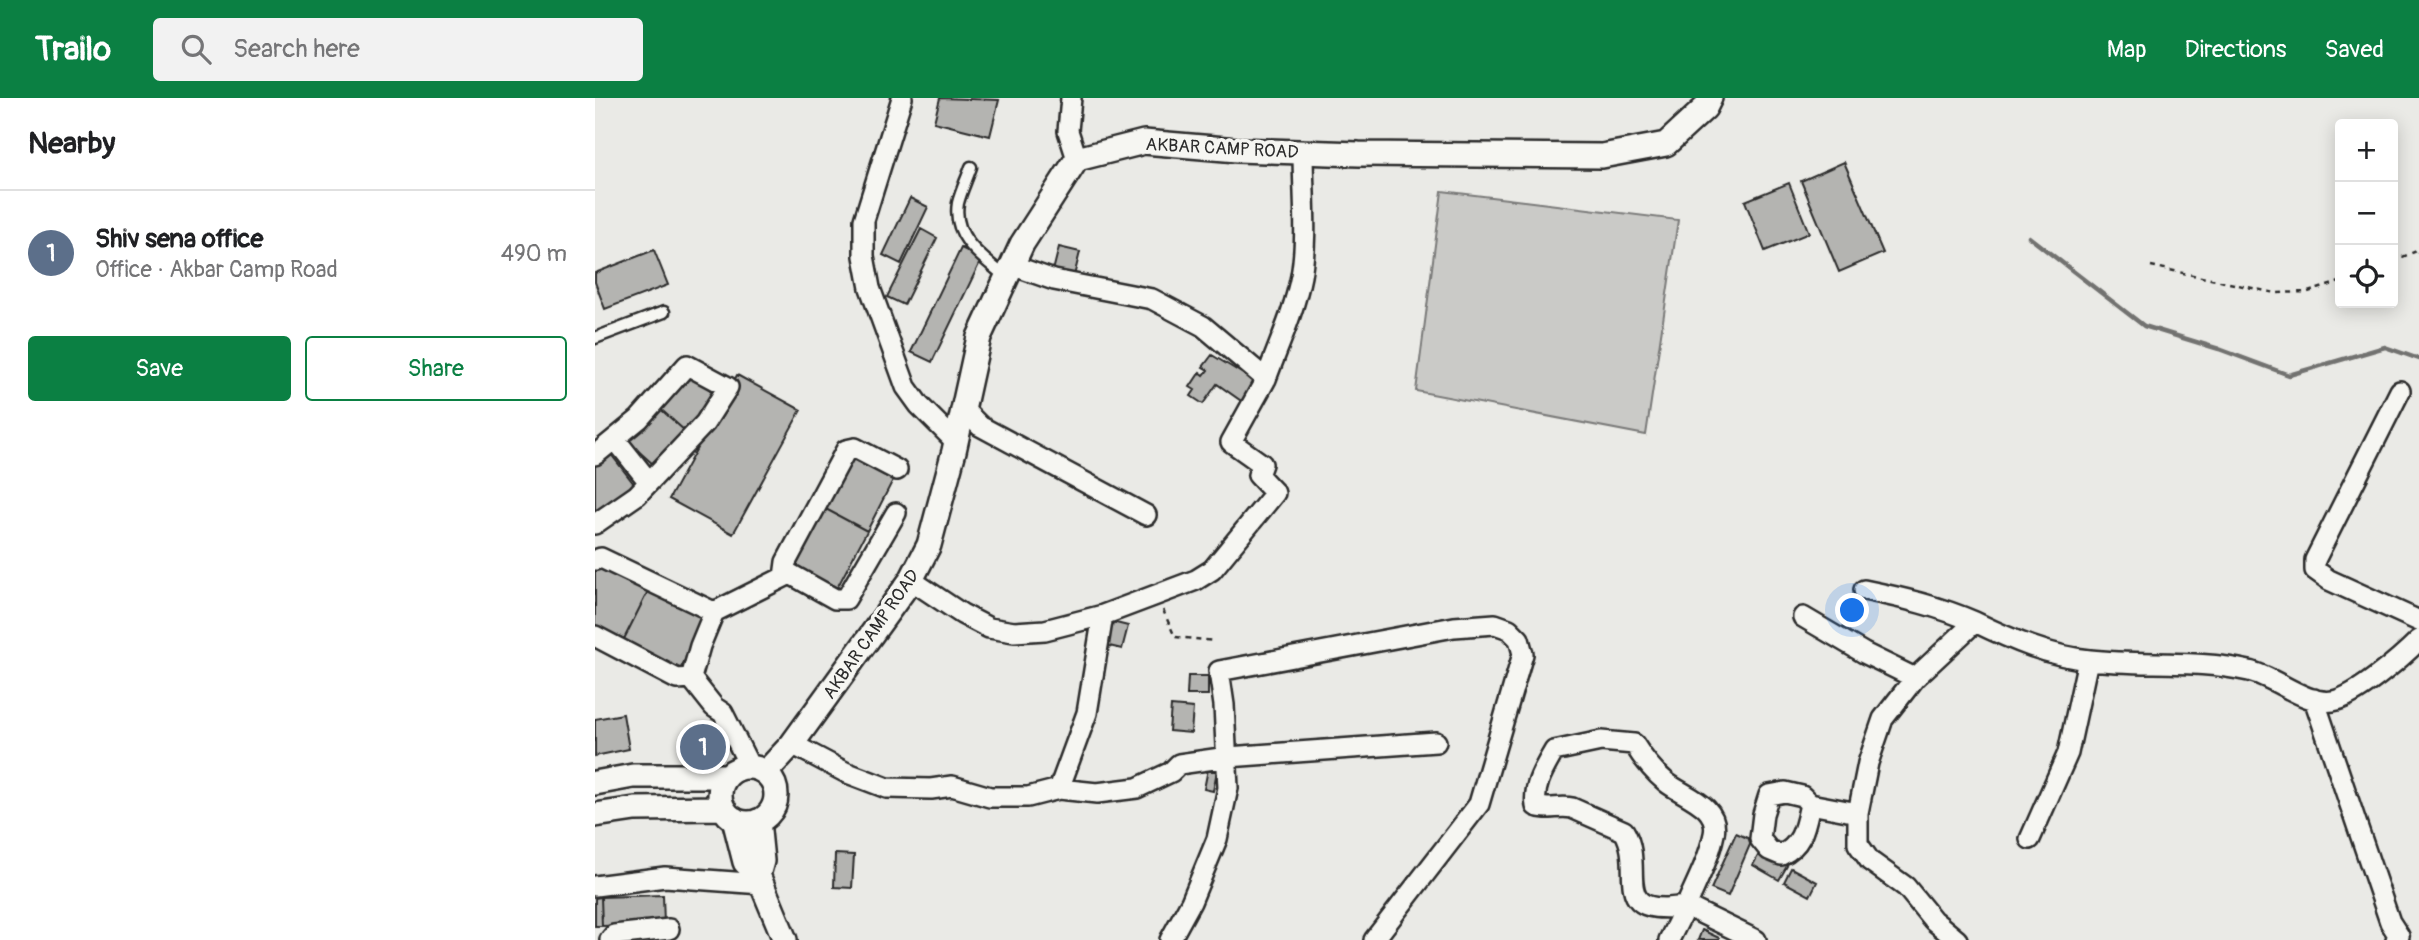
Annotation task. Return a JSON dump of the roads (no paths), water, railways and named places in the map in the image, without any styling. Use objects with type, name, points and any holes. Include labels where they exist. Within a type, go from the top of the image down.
[{"type":"street","points":[[902,98],[864,220],[864,256],[870,288],[906,387],[919,405],[955,441]]},
{"type":"street","points":[[1071,98],[1067,131],[1077,159]]},
{"type":"street","name":"AKBAR CAMP ROAD","points":[[745,771],[792,744],[911,580],[929,545],[979,337],[1022,244],[1077,159],[1144,142],[1303,152],[1602,156],[1666,144],[1705,108],[1710,98]]},
{"type":"street","points":[[911,580],[962,614],[989,628],[1014,632],[1045,630],[1103,615],[1196,580],[1212,570],[1275,493],[1258,475],[1262,464],[1231,442],[1266,379],[1301,277],[1303,152]]},
{"type":"street","points":[[1011,272],[1152,299],[1203,326],[1266,379]]},
{"type":"street","points":[[595,455],[639,419],[688,365],[728,387],[705,423],[637,495],[595,524]]},
{"type":"street","points":[[2400,391],[2315,560],[2315,570],[2329,580],[2419,621]]},
{"type":"street","points":[[962,408],[980,426],[1146,515]]},
{"type":"street","points":[[615,439],[649,482]]},
{"type":"street","points":[[691,678],[714,612],[784,577],[786,562],[846,450],[855,448],[897,470]]},
{"type":"street","points":[[785,571],[835,600],[846,599],[897,513]]},
{"type":"street","points":[[595,560],[601,558],[714,612]]},
{"type":"street","points":[[1864,590],[1945,609],[2026,646],[2088,660],[2142,664],[2216,664],[2253,672],[2315,699],[2331,701],[2349,696],[2419,640]]},
{"type":"street","points":[[1059,789],[1087,713],[1103,615]]},
{"type":"street","points":[[1803,617],[1864,653],[1915,678]]},
{"type":"street","points":[[1957,940],[1933,919],[1906,887],[1870,861],[1858,844],[1858,813],[1868,763],[1883,719],[1915,678],[1975,622]]},
{"type":"street","points":[[1170,940],[1191,902],[1217,839],[1228,788],[1224,705],[1219,671],[1454,627],[1495,624],[1509,629],[1519,639],[1523,654],[1479,804],[1374,940]]},
{"type":"street","points":[[595,636],[677,679],[691,678]]},
{"type":"street","points":[[2030,839],[2068,753],[2088,660]]},
{"type":"street","points":[[691,678],[714,707],[713,717],[745,771]]},
{"type":"street","points":[[2315,699],[2390,922],[2399,936],[2396,940]]},
{"type":"street","points":[[1669,940],[1686,906],[1696,886],[1715,833],[1711,813],[1665,781],[1634,744],[1601,741],[1554,751],[1538,780],[1536,806],[1543,809],[1564,806],[1572,808],[1624,831],[1630,845],[1632,891],[1639,899],[1655,908],[1686,906],[1756,940]]},
{"type":"street","points":[[792,744],[845,772],[887,788],[931,789],[952,786],[990,797],[1028,797],[1059,789],[1097,793],[1137,788],[1171,772],[1179,764],[1227,757],[1436,742]]},
{"type":"street","points":[[745,771],[721,786],[720,797],[729,813],[745,862],[760,880],[785,940]]},
{"type":"street","points":[[595,783],[632,776],[745,771],[774,782],[777,793],[775,805],[768,815],[758,821],[746,823],[729,813],[635,809],[595,815]]},
{"type":"street","points":[[632,776],[635,809]]},
{"type":"street","points":[[1810,804],[1858,813]]},
{"type":"street","points":[[758,821],[762,861],[760,880]]},
{"type":"street","points":[[595,886],[665,877],[760,880]]},
{"type":"street","points":[[610,940],[614,935],[669,929]]},
{"type":"lane","points":[[971,167],[958,204],[958,226],[974,251],[1011,272]]},
{"type":"lane","points":[[595,338],[664,312]]},
{"type":"waterway","points":[[2029,237],[2144,326],[2219,349],[2289,375],[2385,347],[2419,359]]},
{"type":"place","name":"Shiv sena office","points":[[703,747]]}]
